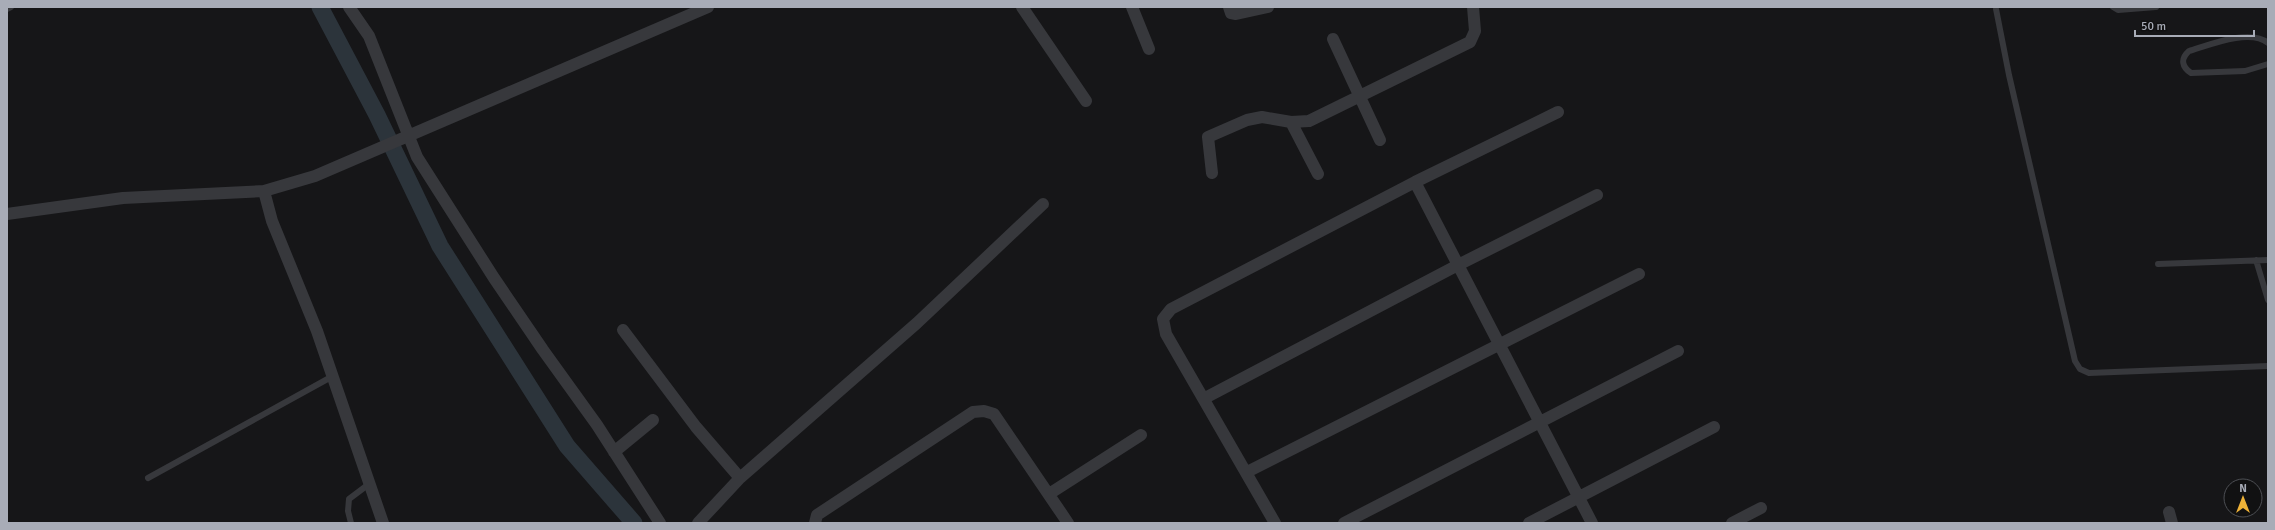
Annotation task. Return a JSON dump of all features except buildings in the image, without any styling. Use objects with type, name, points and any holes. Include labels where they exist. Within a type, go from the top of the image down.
[{"type":"street","points":[[349,7],[369,36],[405,138],[494,278],[542,350],[597,425],[660,523]]},
{"type":"street","points":[[7,214],[123,198],[264,190],[315,176],[708,7]]},
{"type":"street","points":[[1022,7],[1086,101]]},
{"type":"street","points":[[1132,7],[1149,49]]},
{"type":"street","points":[[1229,7],[1231,13],[1236,14],[1267,7]]},
{"type":"street","points":[[1212,173],[1207,143],[1208,137],[1214,133],[1247,120],[1262,117],[1291,122],[1309,121],[1362,96],[1470,42],[1475,31],[1473,7]]},
{"type":"street","points":[[1333,39],[1362,96],[1380,140]]},
{"type":"street","points":[[1275,523],[1205,398],[1166,334],[1163,319],[1171,309],[1415,182],[1558,112]]},
{"type":"street","points":[[1291,122],[1318,174]]},
{"type":"street","points":[[1415,182],[1592,523]]},
{"type":"street","points":[[264,190],[272,221],[318,330],[383,523]]},
{"type":"street","points":[[1205,398],[1458,265],[1597,195]]},
{"type":"street","points":[[698,523],[740,478],[917,323],[1043,204]]},
{"type":"street","points":[[1246,472],[1639,274]]},
{"type":"street","points":[[623,330],[696,427],[740,478]]},
{"type":"street","points":[[1344,523],[1678,351]]},
{"type":"street","points":[[814,523],[817,515],[973,412],[984,411],[994,414],[1049,494],[1065,522]]},
{"type":"street","points":[[614,452],[653,420]]},
{"type":"street","points":[[1530,523],[1714,427]]},
{"type":"street","points":[[1049,494],[1141,436]]},
{"type":"street","points":[[1732,523],[1761,508]]},
{"type":"lane","points":[[7,9],[11,7]]},
{"type":"lane","points":[[2113,7],[2118,10],[2156,7]]},
{"type":"lane","points":[[1996,9],[2009,75],[2075,361],[2080,369],[2089,373],[2268,366]]},
{"type":"lane","points":[[2268,43],[2259,38],[2246,36],[2221,41],[2189,51],[2185,54],[2183,63],[2185,68],[2191,73],[2246,71],[2268,64]]},
{"type":"lane","points":[[2256,260],[2268,300]]},
{"type":"lane","points":[[2158,264],[2268,260]]},
{"type":"lane","points":[[148,478],[333,376]]},
{"type":"lane","points":[[351,523],[348,511],[349,499],[369,484]]},
{"type":"waterway","points":[[320,7],[377,115],[440,246],[567,446],[634,523]]}]
